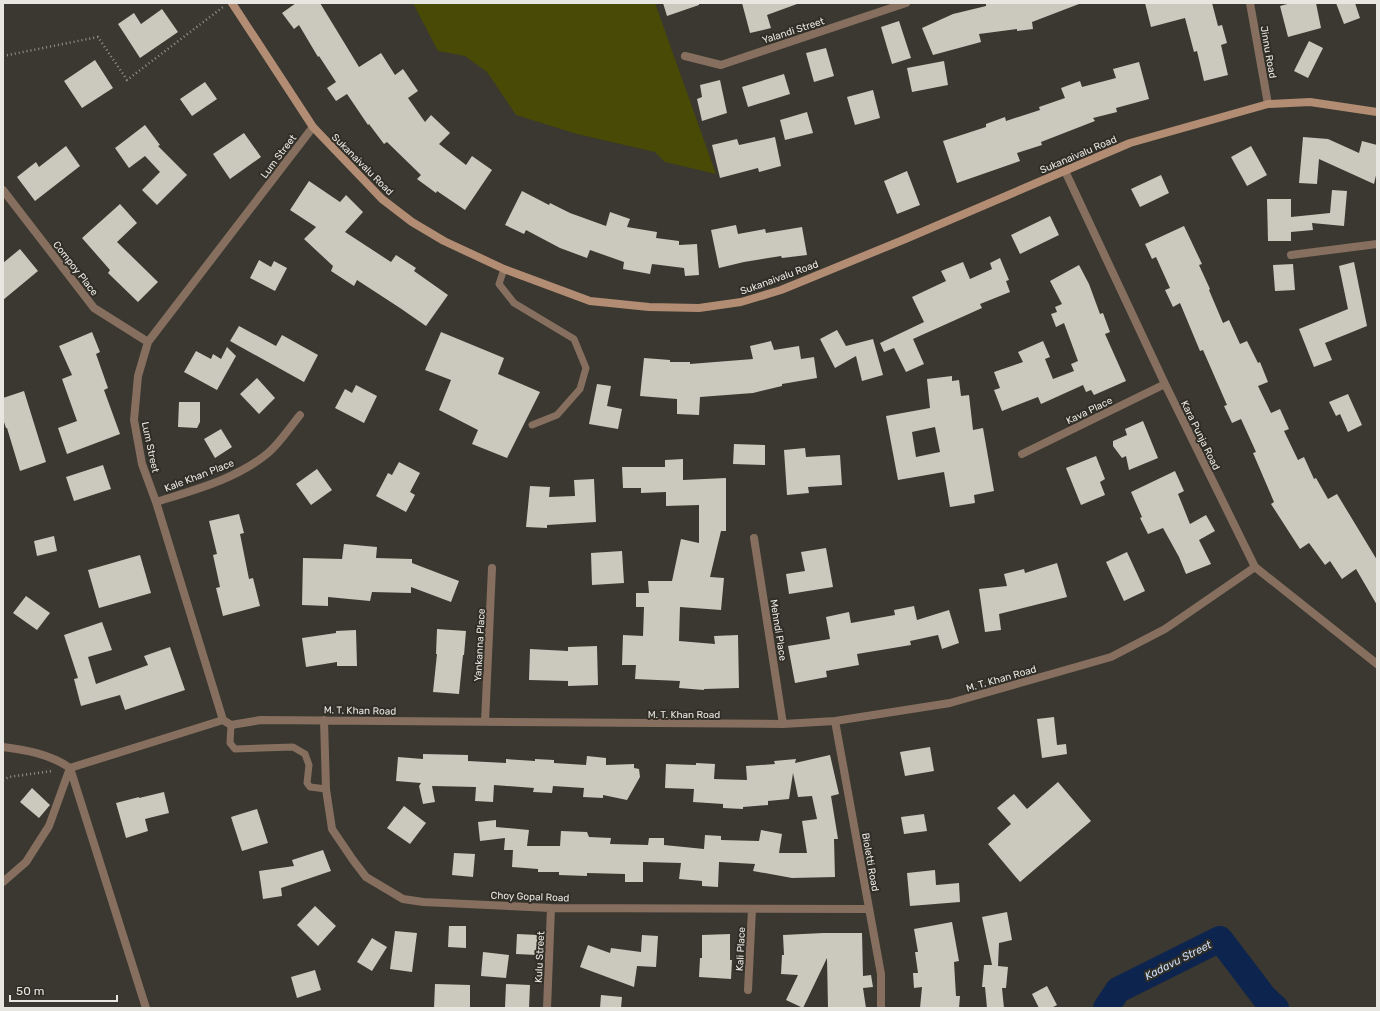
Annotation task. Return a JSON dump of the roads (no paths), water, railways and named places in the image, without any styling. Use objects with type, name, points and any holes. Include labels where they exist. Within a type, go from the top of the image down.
[{"type":"main road","name":"Sukanaivalu Road","points":[[232,3],[313,127],[382,199],[412,222],[444,241],[504,269],[590,302],[649,307],[699,308],[742,302],[794,284],[1130,143],[1268,104],[1310,102],[1377,112]]},
{"type":"street","name":"Yalandi Street","points":[[685,56],[721,64],[906,3]]},
{"type":"street","name":"Jinnu Road","points":[[1250,3],[1268,104]]},
{"type":"street","name":"Lum Street","points":[[223,720],[156,502],[142,464],[134,420],[138,376],[148,342],[313,127]]},
{"type":"street","name":"Kara Punja Road","points":[[1065,171],[1165,384],[1256,567],[1377,664]]},
{"type":"street","name":"Compoy Place","points":[[3,190],[94,308],[148,342]]},
{"type":"street","points":[[1291,255],[1377,244]]},
{"type":"street","name":"Kava Place","points":[[1022,454],[1165,384]]},
{"type":"street","name":"Kale Khan Place","points":[[156,502],[196,490],[242,470],[269,452],[300,415]]},
{"type":"street","name":"Mehndi Place","points":[[754,538],[783,724]]},
{"type":"street","name":"M. T. Khan Road","points":[[232,725],[261,720],[783,724],[835,721],[950,703],[1111,657],[1165,629],[1256,567]]},
{"type":"street","name":"Yankanna Place","points":[[485,722],[492,568]]},
{"type":"street","points":[[70,768],[223,720],[232,725]]},
{"type":"street","name":"Choy Gopal Road","points":[[324,720],[326,789],[332,829],[366,877],[402,899],[423,902],[551,908],[869,909]]},
{"type":"street","name":"Bioletti Road","points":[[835,721],[881,974],[881,1008]]},
{"type":"street","points":[[3,747],[24,750],[58,760],[70,768],[146,1008]]},
{"type":"street","points":[[3,882],[26,862],[49,826],[70,768]]},
{"type":"street","name":"Kulu Street","points":[[547,1008],[551,908]]},
{"type":"street","name":"Kali Place","points":[[748,990],[752,909]]},
{"type":"lane","points":[[504,269],[499,284],[510,299],[514,303],[574,339],[586,368],[580,389],[557,414],[532,425]]},
{"type":"lane","points":[[232,725],[230,743],[235,749],[293,747],[305,754],[309,765],[307,783],[310,787],[326,789]]},
{"type":"waterway","name":"Kadavu Street","points":[[1106,1008],[1118,990],[1220,939],[1264,997],[1276,1008]]}]
